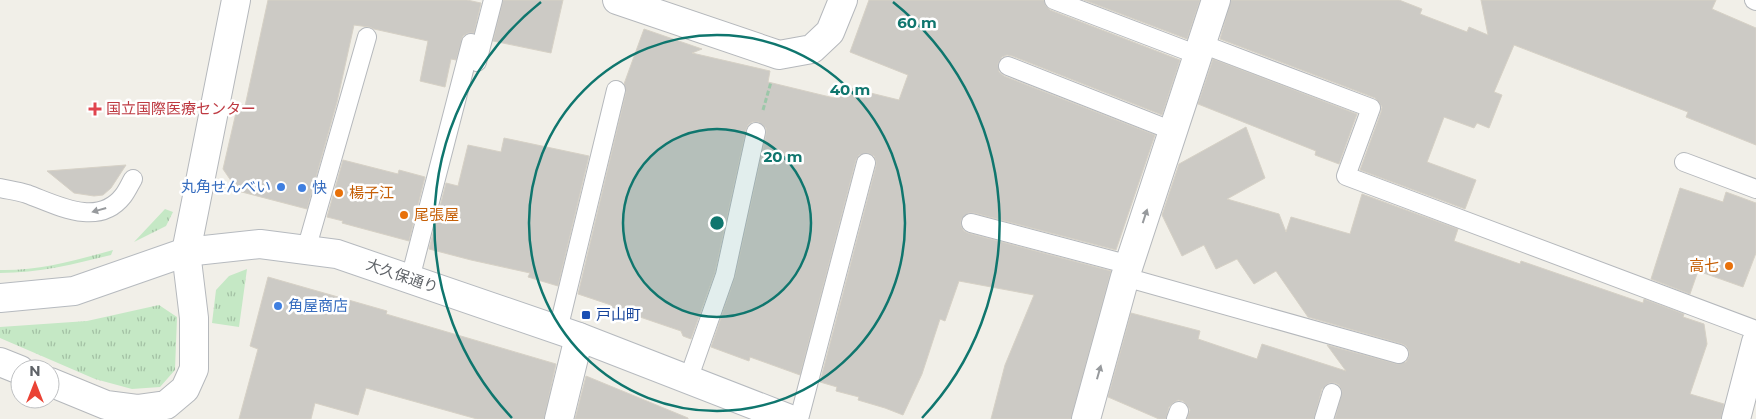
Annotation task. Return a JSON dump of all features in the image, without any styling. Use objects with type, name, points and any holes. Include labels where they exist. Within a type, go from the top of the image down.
[{"type":"street","points":[[60,387],[106,412],[166,405],[185,389],[194,369],[194,318],[186,252],[236,0]]},
{"type":"street","points":[[618,0],[779,55],[812,50],[830,32],[842,0]]},
{"type":"street","points":[[1086,419],[1128,271],[1216,0]]},
{"type":"street","name":"大久保通り","points":[[0,298],[74,291],[186,252],[260,244],[337,254],[568,333],[790,419]]},
{"type":"street","points":[[558,419],[568,333]]},
{"type":"street","points":[[1736,419],[1754,359]]},
{"type":"lane","points":[[459,133],[493,0]]},
{"type":"lane","points":[[1054,0],[1371,108],[1346,176],[1756,330]]},
{"type":"lane","points":[[306,250],[367,37]]},
{"type":"lane","points":[[410,279],[471,43]]},
{"type":"lane","points":[[1008,66],[1173,131]]},
{"type":"lane","points":[[568,333],[616,90]]},
{"type":"lane","points":[[688,380],[725,275],[756,132]]},
{"type":"lane","points":[[1684,162],[1756,189]]},
{"type":"lane","points":[[799,419],[866,163]]},
{"type":"lane","points":[[0,188],[24,193],[73,212],[94,213],[111,207],[123,196],[133,178]]},
{"type":"lane","points":[[971,224],[1399,354]]},
{"type":"lane","points":[[1324,419],[1332,393]]},
{"type":"path","points":[[756,132],[779,55]]},
{"type":"green space","points":[[165,209],[173,212],[166,226],[134,242]]},
{"type":"green space","points":[[113,250],[111,255],[70,265],[42,270],[0,273],[0,270],[43,267]]},
{"type":"green space","points":[[247,269],[239,327],[212,323],[216,290],[229,276]]},
{"type":"green space","points":[[159,305],[177,317],[175,370],[160,387],[132,389],[95,379],[60,364],[60,359],[49,359],[0,338],[0,327],[87,321]]},
{"type":"building","points":[[268,0],[467,0],[481,3],[474,33],[468,33],[463,36],[456,60],[451,59],[445,87],[420,81],[428,41],[354,25],[337,102],[307,209],[238,191],[223,169],[238,104],[245,106]]},
{"type":"building","points":[[503,0],[563,0],[551,53],[493,41]]},
{"type":"building","points":[[869,0],[1044,0],[1050,10],[1180,60],[1162,115],[1012,56],[1002,57],[998,63],[999,72],[1004,76],[1155,135],[1116,250],[974,213],[968,213],[961,220],[961,226],[968,233],[1111,271],[1071,419],[991,419],[1005,365],[1034,295],[959,281],[945,321],[940,319],[922,374],[903,415],[858,400],[859,397],[836,391],[837,387],[820,382],[876,166],[874,156],[868,153],[859,155],[856,160],[800,375],[750,357],[749,361],[711,347],[735,277],[766,134],[766,128],[759,122],[752,122],[746,130],[715,272],[691,339],[683,336],[681,331],[610,309],[611,305],[578,294],[626,92],[624,84],[644,29],[702,49],[692,53],[770,71],[768,82],[834,98],[838,85],[899,100],[908,75],[850,52]]},
{"type":"building","points":[[1084,0],[1200,0],[1187,39]]},
{"type":"building","points":[[1231,0],[1399,0],[1422,9],[1420,14],[1467,32],[1469,27],[1488,35],[1481,0],[1716,0],[1712,9],[1756,28],[1756,145],[1686,117],[1688,112],[1514,45],[1494,92],[1502,95],[1489,128],[1477,123],[1474,128],[1444,117],[1427,162],[1476,180],[1465,209],[1360,170],[1381,112],[1382,107],[1379,102],[1375,98],[1220,39]]},
{"type":"building","points":[[1213,59],[1357,114],[1339,164],[1315,155],[1316,151],[1198,104]]},
{"type":"building","points":[[1246,127],[1265,178],[1227,199],[1279,214],[1286,232],[1291,217],[1350,234],[1362,194],[1458,229],[1454,241],[1520,264],[1521,261],[1643,303],[1644,299],[1684,314],[1683,317],[1704,324],[1707,344],[1690,394],[1724,404],[1721,419],[1335,419],[1342,391],[1339,385],[1335,383],[1329,383],[1322,389],[1314,419],[1187,419],[1190,410],[1183,401],[1178,400],[1169,407],[1166,419],[1159,419],[1108,397],[1131,313],[1200,331],[1198,339],[1257,359],[1262,344],[1346,371],[1327,345],[1397,364],[1406,362],[1409,357],[1409,351],[1402,344],[1308,317],[1276,271],[1254,284],[1237,259],[1216,269],[1204,245],[1182,256],[1162,215],[1179,164]]},
{"type":"building","points":[[504,138],[589,156],[558,286],[528,277],[530,273],[429,249],[446,183],[458,186],[468,145],[501,152]]},
{"type":"building","points":[[343,160],[398,174],[399,170],[425,177],[409,241],[342,223],[343,221],[327,217]]},
{"type":"building","points":[[126,165],[111,188],[103,195],[94,196],[74,193],[47,171]]},
{"type":"building","points":[[1680,188],[1723,202],[1726,192],[1756,203],[1756,253],[1743,287],[1698,271],[1690,294],[1651,279]]},
{"type":"building","points":[[268,277],[387,311],[386,314],[556,364],[544,419],[477,419],[366,388],[358,415],[315,403],[311,419],[239,419],[258,349],[250,346]]},
{"type":"building","points":[[586,376],[688,418],[688,419],[575,419]]},
{"type":"place","name":"国立国際医療センター","points":[[95,109]]},
{"type":"place","name":"丸角せんべい","points":[[281,187]]},
{"type":"place","name":"快","points":[[302,188]]},
{"type":"place","name":"楊子江","points":[[339,193]]},
{"type":"place","name":"尾張屋","points":[[404,215]]},
{"type":"place","name":"高七","points":[[1729,266]]},
{"type":"place","name":"角屋商店","points":[[278,306]]},
{"type":"place","name":"戸山町","points":[[586,315]]}]
